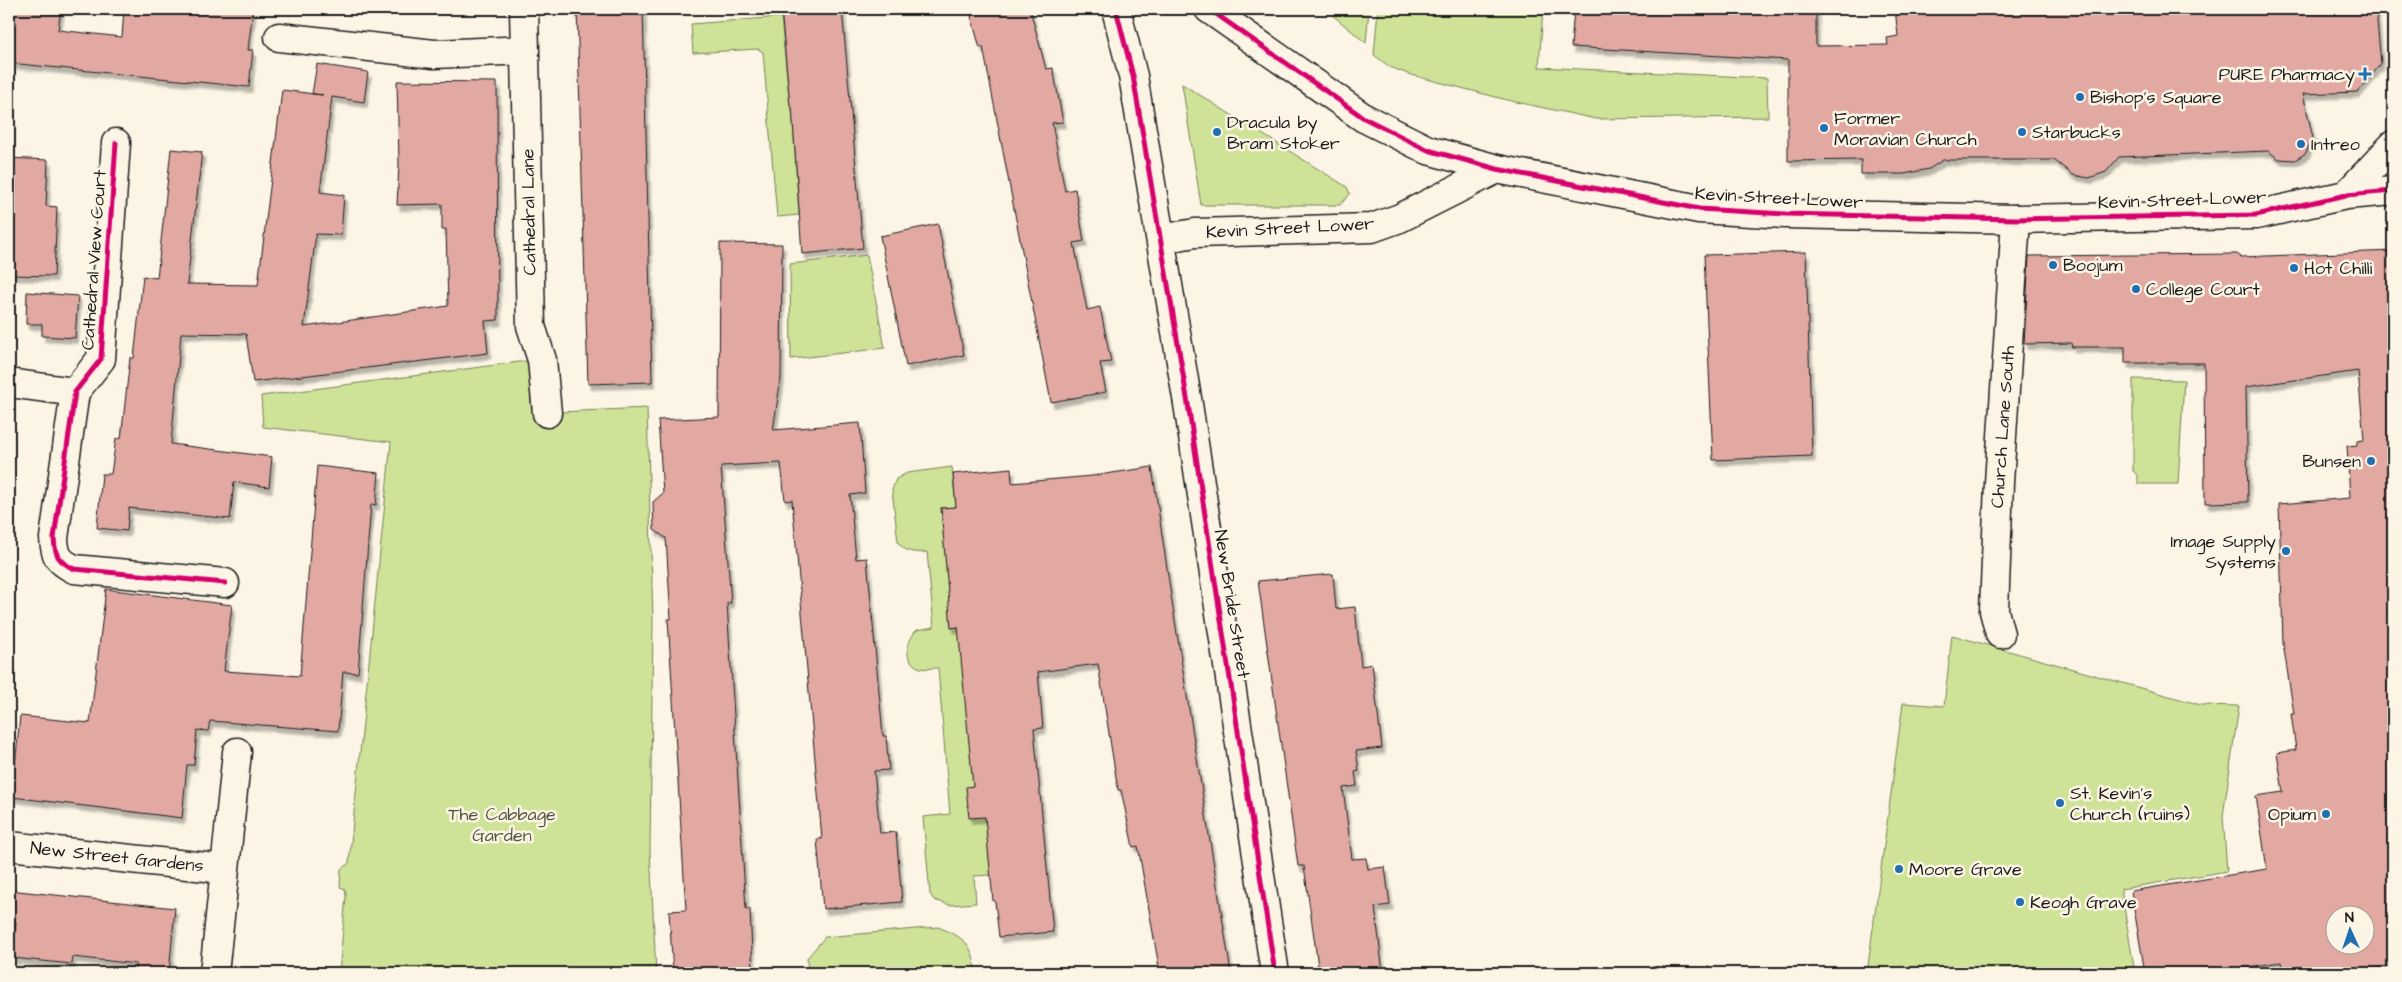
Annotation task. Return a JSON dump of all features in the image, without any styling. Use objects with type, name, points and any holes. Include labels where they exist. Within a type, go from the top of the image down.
[{"type":"street","name":"Cathedral Lane","points":[[524,9],[531,326],[542,360],[547,412]]},
{"type":"street","name":"New Bride Street","points":[[1116,9],[1133,76],[1161,239],[1275,973]]},
{"type":"street","name":"Kevin Street Lower","points":[[1209,9],[1364,118],[1428,150],[1497,169],[1699,209],[1785,214],[2016,218],[2256,215],[2346,196],[2393,190]]},
{"type":"street","points":[[279,37],[434,54],[525,50]]},
{"type":"street","name":"Cathedral View Court","points":[[75,392],[101,359],[116,143]]},
{"type":"street","points":[[2346,196],[2393,145]]},
{"type":"street","name":"Kevin Street Lower","points":[[1161,239],[1195,233],[1372,228],[1400,218],[1497,169]]},
{"type":"street","name":"Church Lane South","points":[[2000,634],[1994,611],[1999,483],[2016,218]]},
{"type":"street","points":[[9,383],[75,392],[54,538],[55,553],[60,562],[74,569],[225,584]]},
{"type":"street","name":"New Street Gardens","points":[[214,973],[237,752]]},
{"type":"street","name":"New Street Gardens","points":[[9,846],[225,869]]},
{"type":"green space","points":[[1325,9],[1369,9],[1366,43]]},
{"type":"green space","points":[[1378,9],[1543,9],[1539,67],[1767,78],[1768,117],[1596,119],[1507,100],[1408,74],[1390,67],[1374,55]]},
{"type":"green space","points":[[781,17],[790,106],[792,107],[799,215],[777,217],[763,52],[758,49],[693,53],[691,24]]},
{"type":"green space","points":[[1182,84],[1347,187],[1350,194],[1340,205],[1201,205]]},
{"type":"green space","points":[[867,255],[885,348],[791,359],[790,264]]},
{"type":"green space","name":"The Cabbage Garden","points":[[534,360],[537,413],[647,408],[653,620],[650,850],[656,973],[339,973],[346,896],[345,889],[340,887],[341,869],[349,863],[391,442],[263,427],[261,396]]},
{"type":"green space","points":[[2133,379],[2184,380],[2178,484],[2138,484],[2138,475],[2133,471]]},
{"type":"green space","points":[[952,467],[956,507],[941,508],[952,628],[966,626],[991,875],[974,876],[976,903],[950,905],[934,900],[930,894],[923,817],[950,814],[938,668],[920,668],[913,664],[908,654],[909,644],[917,630],[934,627],[927,552],[911,551],[901,546],[898,542],[892,490],[896,479],[907,473]]},
{"type":"green space","points":[[1952,635],[2201,705],[2239,706],[2223,816],[2227,871],[2121,889],[2135,973],[1867,973],[1903,703],[1944,706]]},
{"type":"green space","points":[[938,927],[966,943],[973,955],[976,973],[808,973],[807,958],[825,937]]},
{"type":"building","points":[[9,9],[61,9],[58,30],[122,37],[124,9],[253,9],[248,50],[253,50],[249,87],[9,63]]},
{"type":"building","points":[[577,9],[643,9],[652,382],[588,384]]},
{"type":"building","points":[[781,9],[842,9],[863,248],[802,254],[792,107],[790,106]]},
{"type":"building","points":[[969,9],[1030,9],[1046,69],[1053,68],[1063,122],[1052,123],[1065,191],[1075,189],[1084,241],[1074,243],[1087,310],[1100,307],[1111,362],[1100,363],[1106,392],[1051,402],[983,47],[980,48]]},
{"type":"building","name":"Bishop's Square","points":[[1574,9],[1816,9],[1816,46],[1888,45],[1887,38],[1898,36],[1895,9],[2376,9],[2381,64],[2357,92],[2303,94],[2313,138],[2306,153],[2295,160],[2279,159],[2268,151],[2119,157],[2106,172],[2089,178],[2073,175],[2054,160],[1943,160],[1929,169],[1904,174],[1861,174],[1861,160],[1788,161],[1788,60],[1571,47]]},
{"type":"building","points":[[317,64],[368,72],[364,102],[332,97],[320,192],[344,195],[341,235],[316,234],[304,327],[448,306],[446,229],[442,230],[442,204],[397,205],[399,163],[397,81],[497,82],[498,320],[485,321],[488,353],[253,382],[246,334],[181,333],[171,444],[272,457],[269,487],[234,482],[230,519],[129,508],[127,531],[97,528],[102,474],[111,474],[116,438],[121,439],[130,358],[134,358],[143,276],[157,278],[171,149],[202,152],[187,284],[258,285],[282,90],[312,94]]},
{"type":"building","points":[[9,158],[48,160],[46,206],[57,207],[54,276],[9,275]]},
{"type":"building","points":[[938,224],[964,355],[906,366],[880,236]]},
{"type":"building","points":[[720,243],[782,244],[781,378],[773,430],[860,423],[865,493],[850,495],[856,559],[867,558],[883,736],[886,736],[889,770],[874,771],[880,833],[896,832],[902,902],[823,909],[817,839],[822,839],[792,500],[785,501],[781,463],[721,466],[731,603],[727,603],[746,909],[750,909],[753,973],[673,973],[669,911],[686,910],[668,619],[671,619],[666,538],[654,530],[653,502],[663,493],[658,420],[719,417]]},
{"type":"building","points":[[2393,251],[2393,965],[2351,973],[2283,973],[2281,962],[2207,973],[2145,973],[2131,891],[2267,869],[2256,796],[2283,792],[2277,753],[2296,750],[2291,714],[2294,714],[2283,643],[2279,504],[2350,498],[2347,446],[2357,445],[2357,441],[2364,440],[2358,371],[2246,387],[2248,502],[2205,503],[2204,363],[2125,363],[2125,347],[2072,347],[2071,343],[2024,344],[2029,256],[2237,254],[2241,257]]},
{"type":"building","points":[[1806,252],[1812,456],[1713,460],[1704,255]]},
{"type":"building","points":[[27,292],[78,296],[75,338],[42,336],[42,324],[26,324]]},
{"type":"building","points":[[317,466],[379,473],[376,505],[371,504],[358,673],[343,672],[338,731],[210,721],[208,731],[197,730],[194,765],[187,765],[182,818],[12,797],[20,716],[90,723],[106,589],[232,605],[224,671],[300,676]]},
{"type":"building","points":[[1152,467],[1231,973],[1160,973],[1138,846],[1133,847],[1121,790],[1118,790],[1098,664],[1038,672],[1043,728],[1034,729],[1053,932],[999,937],[995,901],[993,901],[985,817],[969,818],[966,787],[973,786],[958,627],[951,628],[941,508],[956,507],[953,474],[1011,468],[1012,483],[1092,476]]},
{"type":"building","points":[[1333,574],[1336,609],[1355,607],[1361,666],[1372,664],[1382,748],[1356,751],[1359,771],[1355,772],[1357,786],[1343,788],[1352,859],[1366,858],[1368,869],[1385,867],[1390,905],[1375,907],[1383,973],[1319,973],[1304,866],[1298,866],[1258,581]]},
{"type":"building","points":[[9,890],[175,908],[169,973],[134,973],[136,964],[73,957],[72,964],[12,958],[16,922],[9,922]]},
{"type":"cycle path","points":[[1116,9],[1133,76],[1188,404],[1275,973]]},
{"type":"cycle path","points":[[1209,9],[1364,118],[1428,150],[1497,169],[1699,209],[1785,214],[2016,219],[2256,215],[2346,195],[2393,191]]},
{"type":"cycle path","points":[[116,143],[101,359],[75,392],[54,538],[55,549],[58,557],[74,569],[225,583]]},
{"type":"place","name":"PURE Pharmacy","points":[[2365,74]]},
{"type":"place","name":"Bishop's Square","points":[[2080,97]]},
{"type":"place","name":"Former Moravian Church","points":[[1824,128]]},
{"type":"place","name":"Dracula by Bram Stoker","points":[[1217,132]]},
{"type":"place","name":"Starbucks","points":[[2022,132]]},
{"type":"place","name":"Intreo","points":[[2301,144]]},
{"type":"place","name":"Boojum","points":[[2053,265]]},
{"type":"place","name":"Hot Chilli","points":[[2294,268]]},
{"type":"place","name":"College Court","points":[[2136,289]]},
{"type":"place","name":"Bunsen","points":[[2371,461]]},
{"type":"place","name":"Image Supply Systems","points":[[2286,551]]},
{"type":"place","name":"St. Kevin's Church (ruins)","points":[[2060,803]]},
{"type":"place","name":"Opium","points":[[2326,814]]},
{"type":"place","name":"Moore Grave","points":[[1899,869]]},
{"type":"place","name":"Keogh Grave","points":[[2020,902]]}]
